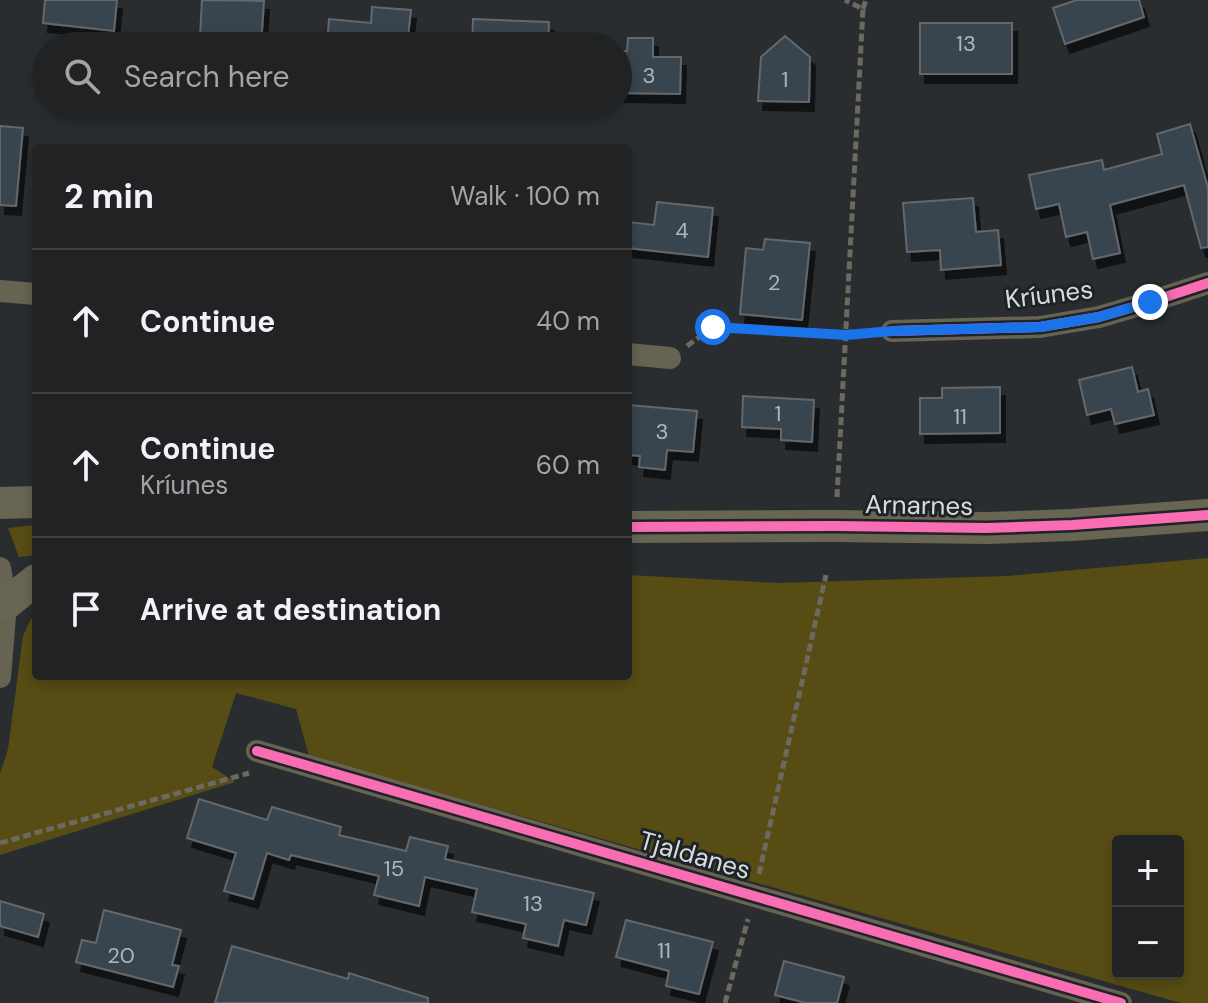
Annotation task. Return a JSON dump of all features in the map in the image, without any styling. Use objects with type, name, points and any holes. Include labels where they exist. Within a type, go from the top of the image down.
[{"type":"street","name":"Kríunes","points":[[892,331],[1040,327],[1099,317],[1208,283]]},
{"type":"street","points":[[0,291],[32,294]]},
{"type":"street","points":[[632,354],[670,358]]},
{"type":"street","points":[[0,503],[32,502]]},
{"type":"street","name":"Arnarnes","points":[[632,527],[1001,528],[1208,515]]},
{"type":"street","points":[[0,568],[6,604],[0,677]]},
{"type":"street","points":[[6,604],[32,583]]},
{"type":"street","name":"Tjaldanes","points":[[257,751],[1121,1003]]},
{"type":"path","points":[[845,0],[863,9]]},
{"type":"path","points":[[836,526],[863,9],[866,0]]},
{"type":"path","points":[[670,358],[713,327],[846,335],[892,331]]},
{"type":"path","points":[[725,1003],[755,895],[826,575]]},
{"type":"path","points":[[0,843],[293,761]]},
{"type":"shaded area","points":[[32,525],[32,555],[19,557],[8,528]]},
{"type":"shaded area","points":[[1208,558],[1208,1003],[1181,1003],[309,756],[296,709],[236,693],[212,767],[235,782],[0,855],[0,774],[8,749],[23,636],[31,619],[32,680],[632,680],[632,575],[778,583],[1008,576]]},
{"type":"building","points":[[45,0],[117,0],[114,31],[43,23]]},
{"type":"building","points":[[202,0],[264,1],[262,32],[200,32]]},
{"type":"building","points":[[1077,0],[1139,0],[1144,17],[1065,44],[1053,8]]},
{"type":"building","points":[[372,7],[411,10],[409,32],[328,32],[329,19],[371,23]]},
{"type":"building","points":[[473,19],[549,22],[549,32],[473,32]]},
{"type":"building","points":[[920,23],[1012,23],[1012,74],[920,74]]},
{"type":"building","points":[[785,36],[810,57],[809,102],[758,101],[761,57]]},
{"type":"building","points":[[632,38],[653,38],[653,57],[681,57],[680,94],[632,93]]},
{"type":"building","points":[[1190,124],[1208,188],[1208,247],[1201,248],[1184,185],[1110,205],[1120,253],[1093,259],[1087,232],[1066,237],[1059,204],[1036,209],[1029,175],[1102,160],[1104,170],[1162,154],[1157,134]]},
{"type":"building","points":[[0,126],[23,128],[16,206],[0,205]]},
{"type":"building","points":[[973,198],[976,232],[998,230],[1001,265],[941,270],[940,250],[907,252],[903,203]]},
{"type":"building","points":[[657,202],[713,208],[708,257],[632,248],[632,222],[654,225]]},
{"type":"building","points":[[765,239],[810,243],[802,320],[740,314],[746,248],[763,250]]},
{"type":"building","points":[[1132,367],[1138,392],[1148,389],[1154,415],[1115,424],[1111,409],[1087,415],[1079,380]]},
{"type":"building","points":[[1000,387],[1000,433],[920,434],[920,398],[942,398],[942,388]]},
{"type":"building","points":[[743,396],[814,400],[812,442],[781,440],[781,429],[742,427]]},
{"type":"building","points":[[632,405],[697,411],[693,452],[667,450],[665,470],[639,467],[640,456],[632,455]]},
{"type":"building","points":[[199,799],[267,820],[272,807],[341,827],[339,835],[406,851],[410,837],[448,846],[445,859],[594,893],[586,925],[564,920],[558,946],[523,938],[526,924],[472,912],[477,889],[425,877],[419,906],[374,895],[379,876],[291,855],[289,860],[267,853],[253,899],[224,891],[236,853],[187,838]]},
{"type":"building","points":[[0,901],[44,914],[38,937],[0,926]]},
{"type":"building","points":[[104,910],[181,930],[172,965],[179,966],[173,987],[76,962],[82,940],[96,943]]},
{"type":"building","points":[[626,920],[713,942],[699,994],[666,986],[669,971],[616,957]]},
{"type":"building","points":[[232,946],[348,979],[349,973],[428,998],[428,1003],[215,1003]]},
{"type":"building","points":[[784,961],[844,977],[837,1003],[806,1003],[775,995]]},
{"type":"cycle path","points":[[892,331],[1040,327],[1099,317],[1208,283]]},
{"type":"cycle path","points":[[632,527],[987,528],[1208,515]]},
{"type":"cycle path","points":[[257,751],[1121,1003]]},
{"type":"route","points":[[713,327],[846,335],[1040,327],[1099,317],[1150,302]]}]
